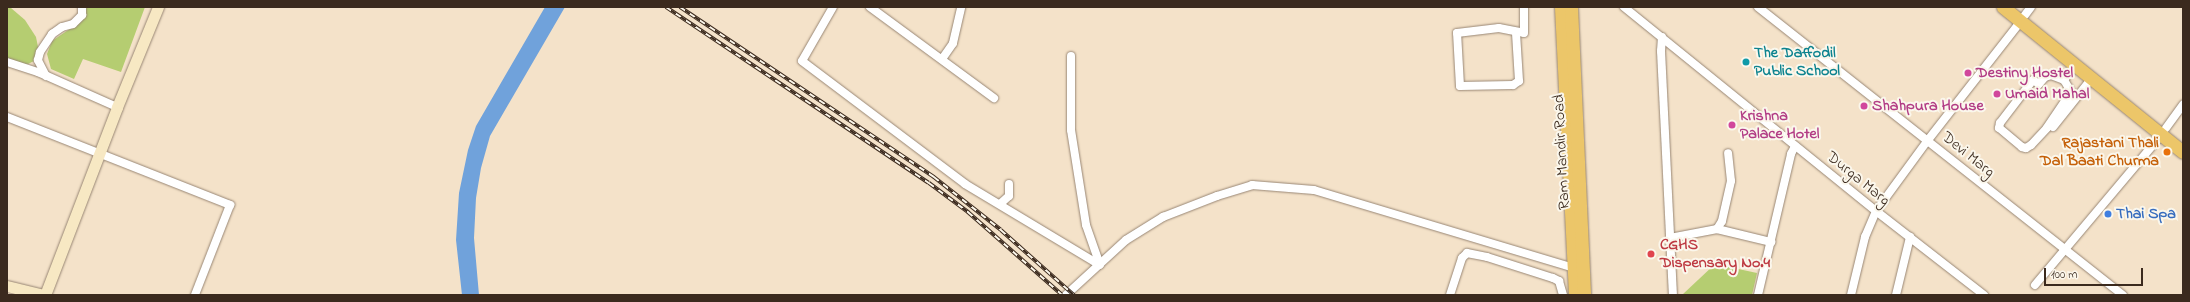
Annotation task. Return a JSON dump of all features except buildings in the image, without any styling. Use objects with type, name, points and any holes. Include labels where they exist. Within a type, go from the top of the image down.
[{"type":"main road","points":[[1561,7],[1579,269],[1575,295]]},
{"type":"main road","name":"Ram Mandir Road","points":[[1571,7],[1579,269],[1584,295]]},
{"type":"main road","points":[[2003,7],[2023,13],[2164,131],[2183,152]]},
{"type":"main road","points":[[2023,13],[2075,65],[2164,131],[2183,141]]},
{"type":"street","points":[[46,76],[38,60],[40,52],[52,34],[62,27],[72,24],[82,15],[82,7]]},
{"type":"street","points":[[7,286],[43,295],[158,7]]},
{"type":"street","points":[[833,7],[802,61],[965,184],[1100,265]]},
{"type":"street","points":[[870,7],[994,98]]},
{"type":"street","points":[[942,59],[953,43],[961,7]]},
{"type":"street","points":[[1516,33],[1519,81],[1513,85],[1460,86],[1457,33],[1499,28],[1509,29],[1516,33],[1524,33],[1524,7]]},
{"type":"street","name":"Durga Marg","points":[[1624,7],[1876,212],[1984,295]]},
{"type":"street","name":"Devi Marg","points":[[1758,7],[2123,295]]},
{"type":"street","points":[[1851,295],[1865,238],[1876,212],[2023,13]]},
{"type":"street","points":[[1662,37],[1661,51],[1673,295]]},
{"type":"street","points":[[1071,56],[1071,130],[1086,225],[1100,265]]},
{"type":"street","points":[[7,62],[46,76],[117,107]]},
{"type":"street","points":[[2064,80],[2075,65]]},
{"type":"street","points":[[2051,75],[2064,80],[2070,90],[2067,98],[2046,128],[2031,145],[2026,148],[2022,147],[1999,128],[2000,123],[2033,80],[2039,84],[2045,77],[2051,75]]},
{"type":"street","points":[[2048,134],[2092,78]]},
{"type":"street","points":[[2035,285],[2164,131],[2183,105]]},
{"type":"street","points":[[7,117],[230,205],[194,295]]},
{"type":"street","points":[[1758,295],[1791,154],[1795,146]]},
{"type":"street","points":[[1717,229],[1722,221],[1731,181],[1728,154]]},
{"type":"street","points":[[1000,204],[1009,196],[1009,184]]},
{"type":"street","points":[[1066,295],[1126,240],[1163,217],[1217,196],[1252,185],[1314,190],[1579,269]]},
{"type":"street","points":[[1670,238],[1717,229],[1770,242]]},
{"type":"street","points":[[1899,293],[1910,238]]},
{"type":"street","points":[[1083,254],[1096,253]]},
{"type":"street","points":[[1450,295],[1462,258],[1467,253],[1487,257],[1554,278],[1562,286],[1563,295]]},
{"type":"green space","points":[[7,7],[11,8],[25,20],[36,37],[38,47],[34,61],[28,64],[19,64],[7,60]]},
{"type":"green space","points":[[87,7],[145,7],[121,72],[83,59],[74,79],[51,69],[47,54],[52,41],[77,24]]},
{"type":"green space","points":[[1715,264],[1757,273],[1752,295],[1682,295]]},
{"type":"water","points":[[545,7],[565,7],[490,136],[481,168],[476,198],[474,238],[479,295],[462,295],[456,240],[459,193],[468,150],[476,126]]},
{"type":"railway","points":[[666,7],[929,183],[968,212],[1062,295]]},
{"type":"railway","points":[[680,7],[934,177],[1001,230],[1074,295]]},
{"type":"place","name":"The Daffodil Public School","points":[[1746,62]]},
{"type":"place","name":"Destiny Hostel","points":[[1968,73]]},
{"type":"place","name":"Umaid Mahal","points":[[1997,94]]},
{"type":"place","name":"Shahpura House","points":[[1864,106]]},
{"type":"place","name":"Krishna Palace Hotel","points":[[1732,125]]},
{"type":"place","name":"Rajastani Thali Dal Baati Churma","points":[[2167,152]]},
{"type":"place","name":"Thai Spa","points":[[2108,214]]},
{"type":"place","name":"CGHS Dispensary No.4","points":[[1651,254]]}]
